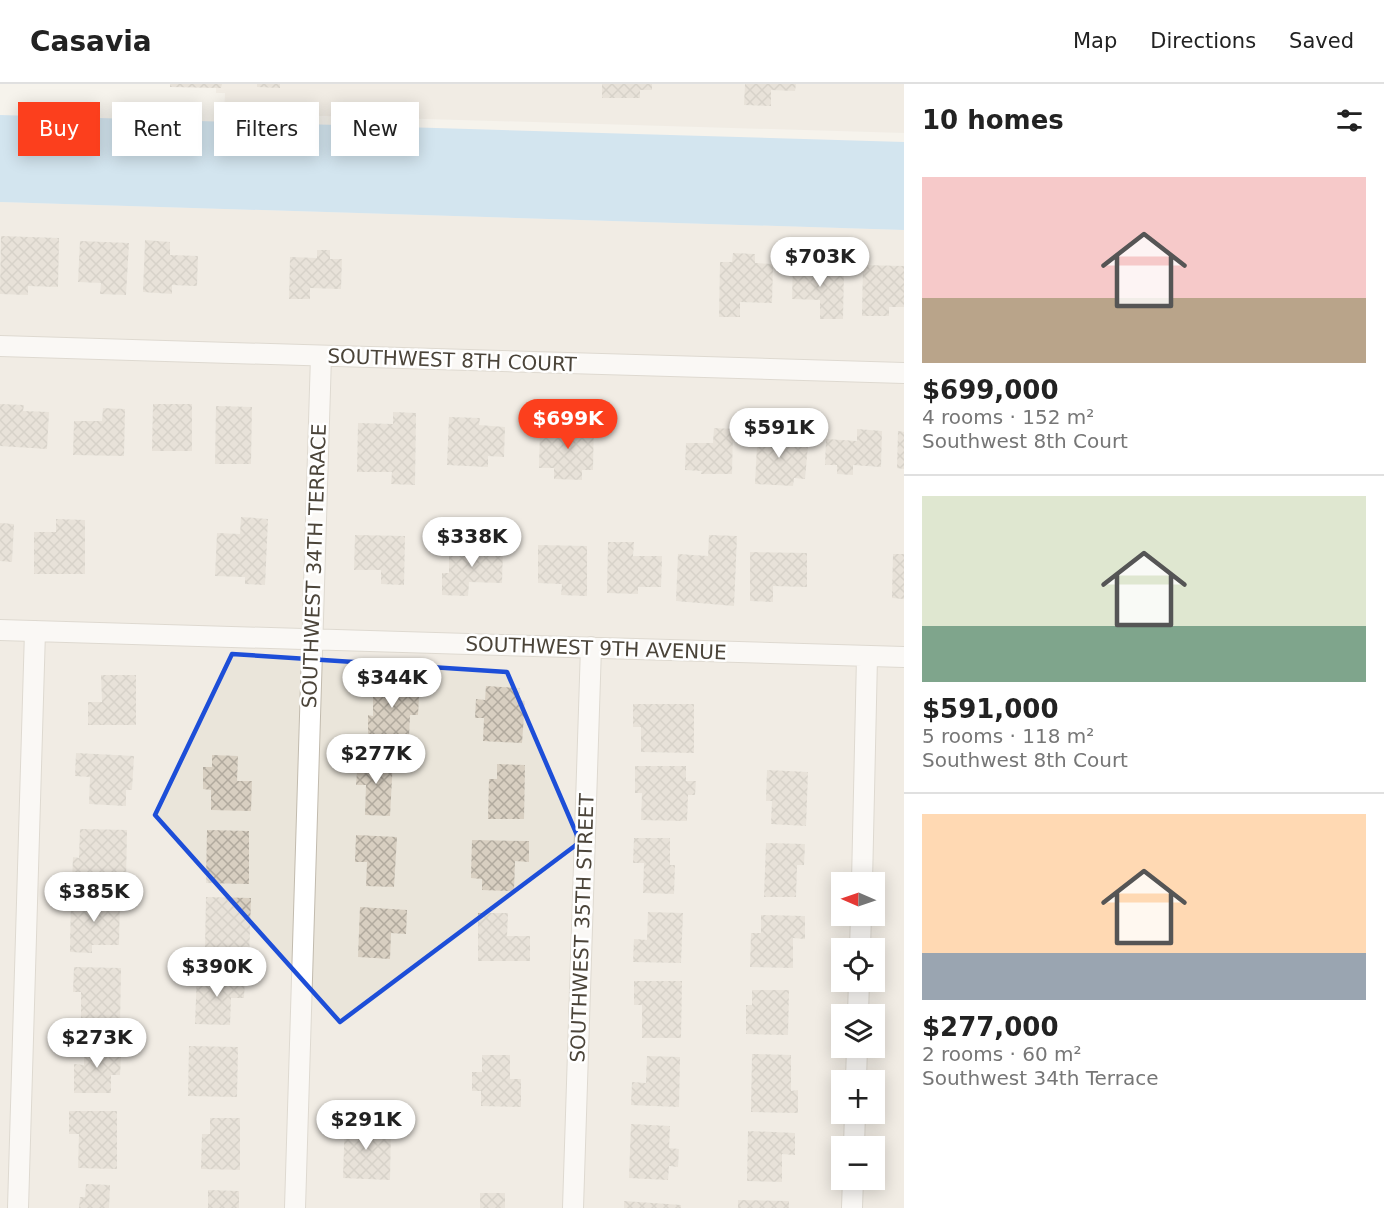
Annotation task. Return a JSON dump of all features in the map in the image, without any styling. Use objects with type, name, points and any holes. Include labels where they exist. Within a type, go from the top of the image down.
[{"type":"street","name":"SOUTHWEST 8TH COURT","points":[[0,346],[904,373]]},
{"type":"street","name":"SOUTHWEST 34TH TERRACE","points":[[296,1208],[321,356]]},
{"type":"street","name":"SOUTHWEST 9TH AVENUE","points":[[0,630],[904,657]]},
{"type":"street","points":[[18,1208],[35,631]]},
{"type":"street","name":"SOUTHWEST 35TH STREET","points":[[573,1208],[591,647]]},
{"type":"street","points":[[862,872],[867,657]]},
{"type":"street","points":[[852,1190],[852,1208]]},
{"type":"highlighted area","points":[[232,654],[507,672],[580,842],[340,1022],[155,815]]},
{"type":"shaded area","points":[[216,84],[904,84],[904,133],[419,119],[419,102],[331,102],[331,116],[319,116],[319,102],[225,102],[225,93],[216,93]]},
{"type":"shaded area","points":[[0,202],[904,230],[904,1208],[0,1208]]},
{"type":"water","points":[[0,115],[18,116],[18,156],[100,156],[100,118],[112,118],[112,156],[202,156],[202,121],[214,121],[214,156],[319,156],[319,125],[331,125],[331,156],[419,156],[419,128],[904,142],[904,230],[0,202]]},
{"type":"building","points":[[170,84],[222,84],[221,88],[170,87]]},
{"type":"building","points":[[257,84],[280,84],[280,88],[257,87]]},
{"type":"building","points":[[602,84],[652,84],[652,90],[640,90],[640,98],[602,98]]},
{"type":"building","points":[[745,84],[796,84],[795,91],[771,90],[771,106],[744,105]]},
{"type":"building","points":[[1,236],[59,238],[58,287],[28,286],[28,295],[0,294]]},
{"type":"building","points":[[145,240],[170,242],[170,255],[198,256],[197,286],[172,285],[172,294],[143,292]]},
{"type":"building","points":[[80,241],[129,243],[126,295],[100,294],[101,283],[78,282]]},
{"type":"building","points":[[317,250],[330,250],[330,259],[342,259],[341,289],[310,288],[310,299],[289,299],[290,257],[317,258]]},
{"type":"building","points":[[733,253],[755,254],[755,263],[773,264],[772,303],[740,302],[740,317],[719,317],[720,262],[732,262]]},
{"type":"building","points":[[793,263],[830,264],[830,268],[844,268],[843,319],[820,319],[820,300],[792,299]]},
{"type":"building","points":[[863,265],[904,266],[904,307],[889,307],[889,316],[862,316]]},
{"type":"building","points":[[0,404],[24,405],[23,411],[49,412],[47,449],[0,446]]},
{"type":"building","points":[[153,404],[192,404],[192,451],[152,451]]},
{"type":"building","points":[[216,406],[252,407],[251,464],[215,464]]},
{"type":"building","points":[[103,408],[125,409],[124,456],[73,455],[74,421],[102,421]]},
{"type":"building","points":[[393,412],[416,413],[415,485],[391,484],[392,472],[357,472],[358,423],[393,424]]},
{"type":"building","points":[[449,417],[480,418],[479,425],[505,427],[504,457],[488,456],[488,467],[447,465]]},
{"type":"building","points":[[574,417],[594,418],[593,470],[582,470],[582,480],[554,479],[554,468],[539,468],[540,430],[573,430]]},
{"type":"building","points":[[758,426],[780,428],[779,443],[808,445],[805,479],[794,478],[793,486],[755,484]]},
{"type":"building","points":[[714,428],[733,429],[732,474],[701,474],[702,471],[685,470],[686,443],[713,443]]},
{"type":"building","points":[[857,429],[882,431],[881,467],[853,465],[853,475],[837,474],[837,465],[825,465],[826,439],[857,441]]},
{"type":"building","points":[[898,431],[904,432],[904,469],[897,468]]},
{"type":"building","points":[[241,517],[268,519],[265,585],[245,584],[245,577],[215,576],[217,533],[240,534]]},
{"type":"building","points":[[56,519],[85,520],[85,574],[34,574],[34,532],[56,532]]},
{"type":"building","points":[[0,523],[14,524],[12,562],[0,561]]},
{"type":"building","points":[[355,535],[405,536],[404,585],[381,584],[381,570],[354,570]]},
{"type":"building","points":[[709,535],[737,536],[734,606],[676,601],[678,554],[708,556]]},
{"type":"building","points":[[608,542],[634,542],[633,556],[662,556],[661,587],[638,587],[638,594],[607,593]]},
{"type":"building","points":[[449,544],[503,546],[502,583],[469,582],[468,596],[442,595],[442,573],[449,573]]},
{"type":"building","points":[[538,545],[587,546],[587,596],[561,595],[562,584],[538,583]]},
{"type":"building","points":[[750,552],[807,553],[807,587],[773,586],[773,602],[750,601]]},
{"type":"building","points":[[893,554],[904,554],[904,599],[892,598]]},
{"type":"building","points":[[101,675],[136,675],[136,725],[88,725],[88,702],[102,702]]},
{"type":"building","points":[[373,681],[411,681],[411,696],[419,697],[418,715],[410,715],[409,737],[368,736],[368,715],[373,716]]},
{"type":"building","points":[[486,686],[520,688],[519,700],[525,701],[522,743],[483,741],[484,718],[475,718],[476,699],[485,700]]},
{"type":"building","points":[[633,704],[694,704],[694,753],[641,752],[641,727],[633,727]]},
{"type":"building","points":[[76,753],[134,756],[132,790],[126,790],[126,806],[89,804],[90,777],[75,776]]},
{"type":"building","points":[[212,755],[238,756],[237,781],[252,781],[251,811],[211,810],[211,790],[203,789],[203,767],[212,767]]},
{"type":"building","points":[[358,758],[393,760],[390,816],[365,815],[366,785],[356,785]]},
{"type":"building","points":[[497,764],[525,765],[524,819],[488,819],[489,779],[497,779]]},
{"type":"building","points":[[635,766],[686,766],[686,781],[696,781],[695,795],[688,795],[687,821],[641,820],[642,793],[635,793]]},
{"type":"building","points":[[767,770],[808,772],[806,826],[771,824],[772,801],[766,801]]},
{"type":"building","points":[[80,829],[127,830],[126,882],[72,880],[73,857],[79,858]]},
{"type":"building","points":[[207,830],[249,831],[249,884],[206,883]]},
{"type":"building","points":[[356,835],[397,837],[394,887],[366,886],[367,862],[355,862]]},
{"type":"building","points":[[634,838],[670,838],[670,865],[675,865],[674,894],[643,893],[644,863],[633,863]]},
{"type":"building","points":[[472,840],[529,841],[529,862],[515,861],[514,891],[482,890],[482,879],[471,878]]},
{"type":"building","points":[[766,843],[805,844],[804,865],[797,865],[796,897],[764,897]]},
{"type":"building","points":[[71,896],[120,897],[119,945],[92,945],[92,953],[70,952]]},
{"type":"building","points":[[206,897],[251,898],[249,960],[227,959],[227,950],[205,949]]},
{"type":"building","points":[[360,907],[407,910],[406,934],[391,933],[390,959],[358,957]]},
{"type":"building","points":[[648,912],[683,913],[681,963],[633,962],[634,939],[647,940]]},
{"type":"building","points":[[478,913],[508,913],[507,936],[530,936],[530,961],[478,961]]},
{"type":"building","points":[[761,915],[805,916],[805,939],[793,938],[793,968],[750,967],[751,933],[761,933]]},
{"type":"building","points":[[74,967],[121,968],[120,1028],[81,1027],[81,992],[73,992]]},
{"type":"building","points":[[197,974],[245,976],[244,998],[231,998],[230,1025],[195,1024]]},
{"type":"building","points":[[634,981],[682,981],[681,1038],[642,1038],[642,1005],[634,1005]]},
{"type":"building","points":[[752,990],[789,990],[788,1035],[746,1034],[746,1005],[752,1005]]},
{"type":"building","points":[[84,1042],[113,1042],[113,1057],[121,1057],[120,1075],[111,1075],[111,1093],[74,1093],[74,1064],[84,1065]]},
{"type":"building","points":[[189,1046],[238,1047],[237,1097],[188,1096]]},
{"type":"building","points":[[752,1054],[791,1055],[791,1091],[798,1090],[798,1113],[751,1112]]},
{"type":"building","points":[[482,1055],[510,1055],[510,1079],[521,1079],[521,1107],[481,1106],[481,1091],[472,1091],[472,1072],[482,1072]]},
{"type":"building","points":[[647,1056],[680,1057],[679,1107],[631,1105],[632,1082],[646,1083]]},
{"type":"building","points":[[69,1111],[117,1111],[117,1169],[78,1168],[79,1134],[69,1134]]},
{"type":"building","points":[[345,1117],[368,1118],[368,1127],[391,1127],[390,1180],[343,1178]]},
{"type":"building","points":[[210,1118],[240,1118],[240,1170],[201,1169],[202,1134],[210,1134]]},
{"type":"building","points":[[631,1124],[670,1126],[669,1148],[679,1149],[678,1167],[669,1166],[668,1180],[629,1178]]},
{"type":"building","points":[[748,1131],[795,1133],[795,1155],[782,1154],[782,1182],[747,1181]]},
{"type":"building","points":[[86,1184],[110,1185],[109,1208],[79,1208],[80,1197],[85,1197]]},
{"type":"building","points":[[208,1190],[239,1191],[239,1208],[208,1208]]},
{"type":"building","points":[[480,1193],[505,1193],[505,1208],[480,1208]]},
{"type":"building","points":[[738,1200],[789,1201],[789,1208],[738,1208]]},
{"type":"building","points":[[624,1201],[681,1205],[681,1208],[624,1208]]}]
